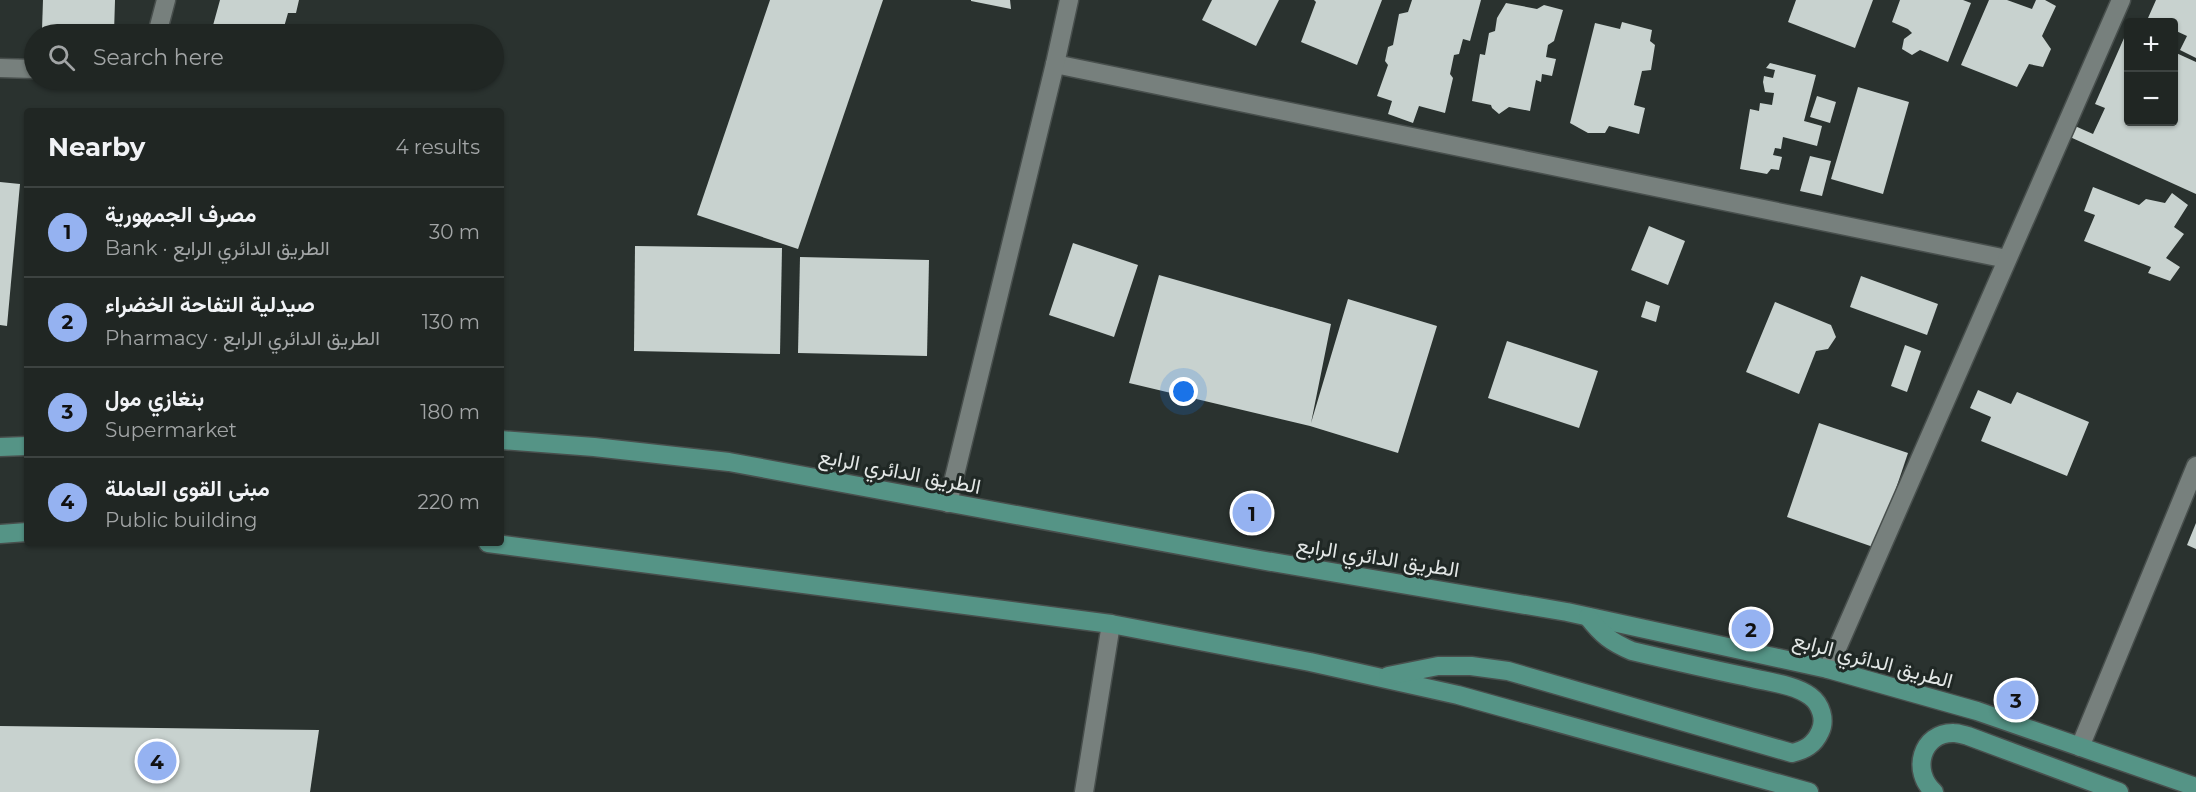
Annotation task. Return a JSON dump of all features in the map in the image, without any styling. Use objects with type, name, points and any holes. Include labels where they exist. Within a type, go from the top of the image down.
[{"type":"main road","name":"الطريق الدائري الرابع","points":[[504,440],[594,447],[729,462],[1260,560],[1386,580],[1588,617],[1828,669],[1977,711],[2196,787]]},
{"type":"main road","points":[[0,447],[24,446]]},
{"type":"main road","points":[[0,534],[24,532]]},
{"type":"main road","points":[[504,545],[1112,624],[1310,662],[1499,706],[1767,786],[1809,792]]},
{"type":"main road","points":[[1380,678],[1438,666],[1471,666],[1508,671],[1792,753],[1805,750],[1815,742],[1821,730],[1823,717],[1818,705],[1809,695],[1780,685],[1632,651],[1612,643],[1588,617]]},
{"type":"main road","points":[[1934,792],[1921,773],[1921,759],[1928,745],[1939,736],[1953,733],[1968,736],[2119,792]]},
{"type":"street","points":[[159,24],[166,0]]},
{"type":"street","points":[[948,503],[1069,0]]},
{"type":"street","points":[[1828,669],[2121,0]]},
{"type":"street","points":[[1055,64],[2007,259]]},
{"type":"street","points":[[0,68],[24,69]]},
{"type":"street","points":[[2080,747],[2196,466]]},
{"type":"street","points":[[1084,792],[1112,624]]},
{"type":"building","points":[[43,0],[115,0],[114,24],[42,24]]},
{"type":"building","points":[[220,0],[299,0],[296,13],[288,13],[285,24],[213,24]]},
{"type":"building","points":[[770,0],[883,0],[798,249],[697,215]]},
{"type":"building","points":[[1010,0],[1011,9],[971,1]]},
{"type":"building","points":[[1212,0],[1279,0],[1256,46],[1202,20]]},
{"type":"building","points":[[1314,0],[1382,0],[1357,65],[1301,42],[1316,2]]},
{"type":"building","points":[[1412,0],[1481,0],[1470,41],[1463,39],[1459,54],[1454,55],[1450,74],[1453,78],[1445,113],[1419,106],[1413,123],[1388,114],[1392,101],[1377,96],[1388,65],[1385,61],[1388,47],[1393,45],[1399,14],[1408,12]]},
{"type":"building","points":[[1796,0],[1873,0],[1855,48],[1788,22]]},
{"type":"building","points":[[1900,0],[1963,0],[1971,3],[1948,62],[1920,50],[1912,55],[1902,49],[1904,39],[1912,33],[1892,22]]},
{"type":"building","points":[[1989,0],[2007,0],[2032,9],[2036,0],[2045,0],[2056,6],[2042,36],[2051,49],[2043,67],[2029,64],[2017,87],[1961,65]]},
{"type":"building","points":[[2156,0],[2196,0],[2196,58],[2180,50],[2187,36],[2178,32],[2178,18],[2148,18]]},
{"type":"building","points":[[1506,3],[1537,9],[1544,5],[1563,10],[1554,41],[1548,45],[1546,57],[1556,59],[1552,76],[1542,74],[1541,82],[1536,80],[1530,111],[1509,107],[1499,114],[1491,105],[1472,101],[1480,54],[1485,55],[1489,33],[1495,31],[1497,18]]},
{"type":"building","points":[[1622,22],[1652,30],[1650,41],[1655,45],[1651,70],[1642,71],[1634,105],[1645,108],[1639,134],[1609,126],[1605,133],[1588,133],[1570,123],[1595,23],[1620,29]]},
{"type":"building","points":[[2124,38],[2124,126],[2178,126],[2178,54],[2196,62],[2196,194],[2070,137],[2075,126],[2093,134],[2105,108],[2095,104]]},
{"type":"building","points":[[1770,63],[1816,75],[1804,121],[1822,126],[1817,146],[1783,137],[1781,149],[1775,148],[1773,155],[1782,157],[1779,170],[1771,169],[1767,174],[1740,169],[1750,109],[1759,111],[1760,103],[1772,105],[1774,93],[1765,92],[1763,82],[1764,76],[1773,78],[1775,70],[1766,68]]},
{"type":"building","points":[[1858,87],[1909,102],[1883,194],[1831,179]]},
{"type":"building","points":[[1817,96],[1836,102],[1830,123],[1810,117]]},
{"type":"building","points":[[1810,156],[1831,161],[1822,196],[1800,191]]},
{"type":"building","points":[[0,182],[20,184],[7,326],[0,325]]},
{"type":"building","points":[[2093,187],[2139,205],[2146,199],[2165,203],[2172,193],[2188,205],[2174,227],[2184,234],[2166,258],[2180,267],[2170,281],[2148,273],[2151,267],[2084,241],[2095,215],[2084,211]]},
{"type":"building","points":[[1649,226],[1685,241],[1668,285],[1631,270]]},
{"type":"building","points":[[1073,243],[1138,265],[1114,337],[1049,315]]},
{"type":"building","points":[[635,246],[782,248],[780,354],[634,351]]},
{"type":"building","points":[[800,257],[929,260],[927,356],[798,353]]},
{"type":"building","points":[[1159,275],[1331,324],[1311,423],[1348,299],[1437,326],[1398,453],[1310,426],[1129,383]]},
{"type":"building","points":[[1861,276],[1938,304],[1927,335],[1850,307]]},
{"type":"building","points":[[1646,301],[1660,306],[1656,322],[1641,317]]},
{"type":"building","points":[[1775,302],[1831,325],[1836,337],[1828,349],[1816,351],[1799,394],[1746,372]]},
{"type":"building","points":[[1507,341],[1598,371],[1579,428],[1488,398]]},
{"type":"building","points":[[1905,345],[1921,351],[1907,392],[1891,386]]},
{"type":"building","points":[[1978,390],[2011,404],[2017,392],[2089,422],[2067,476],[1981,441],[1991,417],[1970,408]]},
{"type":"building","points":[[1819,423],[1908,453],[1876,548],[1787,517]]},
{"type":"building","points":[[2196,523],[2196,549],[2187,545]]},
{"type":"building","points":[[0,726],[319,730],[310,792],[0,792]]},
{"type":"place","name":"مصرف الجمهورية","points":[[1252,513]]},
{"type":"place","name":"صيدلية التفاحة الخضراء","points":[[1751,629]]},
{"type":"place","name":"بنغازي مول","points":[[2016,700]]},
{"type":"place","name":"مبنى القوى العاملة","points":[[157,761]]}]
